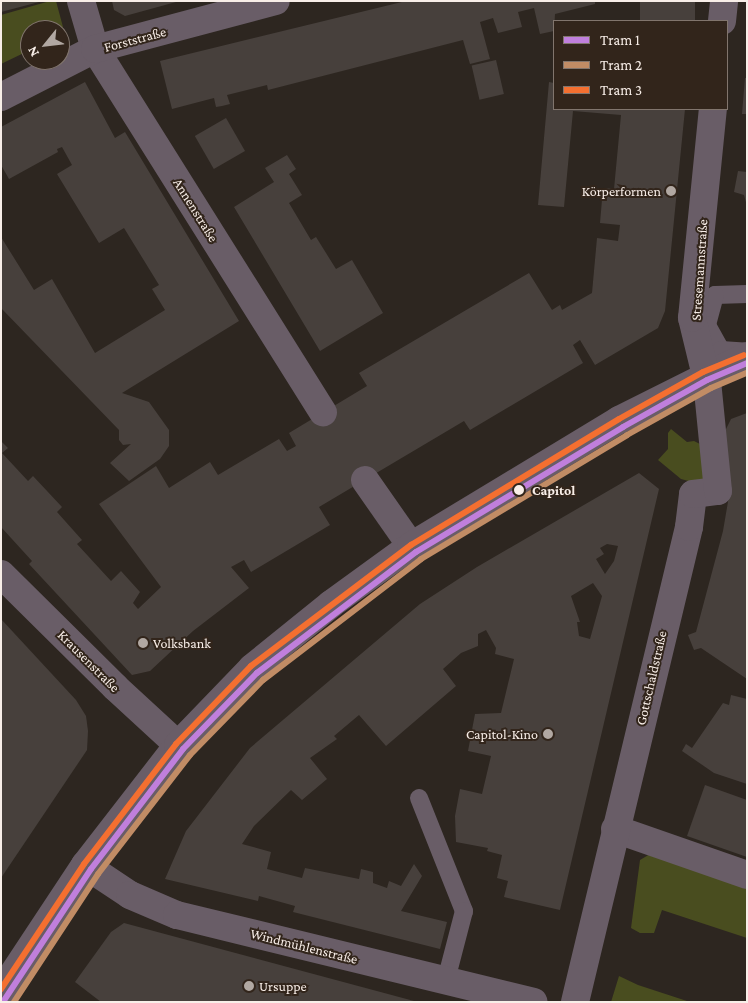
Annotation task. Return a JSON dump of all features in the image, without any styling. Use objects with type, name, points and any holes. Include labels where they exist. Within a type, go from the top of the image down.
[{"type":"street","name":"Annenstraße","points":[[81,1],[95,49],[323,412]]},
{"type":"street","name":"Forststraße","points":[[1,97],[95,49],[276,1]]},
{"type":"street","points":[[722,20],[724,1]]},
{"type":"street","name":"Stresemannstraße","points":[[689,527],[693,494],[718,491],[705,376],[692,318],[713,110]]},
{"type":"street","points":[[1,992],[85,864],[178,745],[252,668],[331,604],[411,546],[619,420],[747,354]]},
{"type":"street","points":[[365,480],[411,546]]},
{"type":"street","name":"Gottschaldstraße","points":[[575,1002],[689,527]]},
{"type":"street","name":"Krausenstraße","points":[[1,574],[115,687],[178,745]]},
{"type":"street","points":[[615,829],[747,875]]},
{"type":"street","name":"Windmühlenstraße","points":[[85,864],[130,895],[177,915],[534,1002]]},
{"type":"lane","points":[[747,294],[715,294],[707,325],[721,350],[747,354]]},
{"type":"lane","points":[[419,798],[464,910],[446,980]]},
{"type":"green space","points":[[56,1],[61,20],[20,20],[20,55],[1,64],[1,15]]},
{"type":"green space","points":[[671,429],[687,442],[694,441],[708,448],[707,486],[681,479],[658,460],[668,449],[668,433]]},
{"type":"green space","points":[[650,854],[747,887],[747,938],[662,910],[654,933],[640,933],[631,928],[640,860]]},
{"type":"green space","points":[[619,976],[638,985],[690,1002],[611,1002]]},
{"type":"building","points":[[1,1],[39,1],[39,2],[1,12]]},
{"type":"building","points":[[112,1],[176,2],[125,16],[114,10]]},
{"type":"building","points":[[406,1],[595,1],[595,4],[555,14],[553,31],[540,34],[534,8],[518,12],[522,27],[498,33],[493,18],[480,22],[490,59],[470,64],[463,40],[268,90],[267,85],[227,95],[230,104],[216,107],[214,98],[172,109],[160,61]]},
{"type":"building","points":[[640,1],[695,1],[695,20],[640,20]]},
{"type":"building","points":[[496,60],[504,94],[480,100],[472,66]]},
{"type":"building","points":[[745,78],[747,78],[747,114],[742,114]]},
{"type":"building","points":[[85,82],[115,138],[125,132],[239,321],[122,393],[149,402],[169,430],[169,446],[160,459],[129,481],[110,463],[131,444],[123,445],[119,440],[119,430],[1,308],[1,237],[34,290],[52,279],[95,353],[165,310],[152,289],[159,285],[124,228],[99,243],[57,174],[72,165],[62,147],[57,149],[58,152],[9,179],[1,165],[1,127]]},
{"type":"building","points":[[549,82],[553,83],[553,110],[685,110],[665,311],[658,328],[595,365],[580,340],[573,345],[583,363],[470,430],[464,421],[319,507],[330,525],[251,572],[244,560],[231,567],[249,588],[193,631],[150,671],[132,675],[29,564],[32,561],[1,527],[1,441],[8,448],[2,453],[28,481],[33,476],[62,507],[57,512],[82,540],[77,544],[111,581],[121,571],[140,592],[133,603],[138,609],[161,587],[99,504],[156,466],[169,488],[210,462],[218,475],[279,439],[287,451],[296,446],[289,433],[367,386],[359,373],[529,273],[552,310],[560,305],[562,310],[592,293],[597,238],[618,241],[620,225],[600,223],[603,188],[614,189],[621,115],[573,111],[564,207],[538,205]]},
{"type":"building","points":[[226,118],[245,151],[214,169],[195,136]]},
{"type":"building","points":[[287,155],[296,169],[289,174],[302,195],[289,203],[311,240],[316,237],[336,269],[352,260],[383,313],[320,351],[234,207],[274,182],[265,168]]},
{"type":"building","points":[[738,171],[747,172],[747,206],[744,195],[734,192]]},
{"type":"building","points":[[747,413],[747,679],[701,648],[694,650],[688,635],[696,632],[723,531],[730,490],[724,433],[731,419]]},
{"type":"building","points":[[639,473],[659,489],[560,910],[504,897],[508,881],[497,878],[502,855],[487,851],[488,848],[456,842],[455,816],[460,789],[482,794],[491,756],[468,751],[475,714],[501,713],[514,659],[495,654],[496,648],[486,630],[478,634],[478,646],[461,653],[443,669],[456,686],[386,746],[359,715],[334,736],[337,739],[310,758],[327,779],[302,800],[291,790],[254,826],[242,844],[271,852],[267,869],[302,878],[305,868],[359,879],[361,869],[373,872],[373,883],[387,888],[389,881],[401,886],[414,864],[422,876],[401,911],[447,922],[440,949],[293,912],[295,906],[259,896],[258,901],[165,879],[186,831],[250,748],[420,604],[477,567]],"holes":[[[607,544],[618,546],[614,561],[605,574],[596,559],[604,554],[600,548]],[[593,583],[602,596],[590,639],[579,636],[577,622],[580,622],[571,596]]]},
{"type":"building","points":[[1,619],[76,700],[86,716],[88,731],[87,750],[1,878]]},
{"type":"building","points":[[731,695],[747,699],[747,784],[714,773],[682,751],[686,744],[692,748],[723,703],[729,705]]},
{"type":"building","points":[[705,785],[747,800],[747,857],[687,836]]},
{"type":"building","points":[[124,923],[414,1002],[101,1002],[75,982],[111,932]]},
{"type":"tram line","name":"3","points":[[1,989],[84,864],[176,744],[251,666],[411,545],[619,419],[703,372],[744,355]]},
{"type":"tram line","name":"1","points":[[3,1002],[91,869],[183,749],[257,673],[416,552],[623,427],[707,380],[747,363]]},
{"type":"tram line","name":"2","points":[[14,1002],[98,874],[190,755],[263,680],[421,559],[627,435],[711,388],[747,373]]},
{"type":"place","name":"Körperformen","points":[[671,191]]},
{"type":"place","name":"Capitol","points":[[519,490]]},
{"type":"place","name":"Volksbank","points":[[143,643]]},
{"type":"place","name":"Capitol-Kino","points":[[548,734]]},
{"type":"place","name":"Ursuppe","points":[[249,986]]}]
